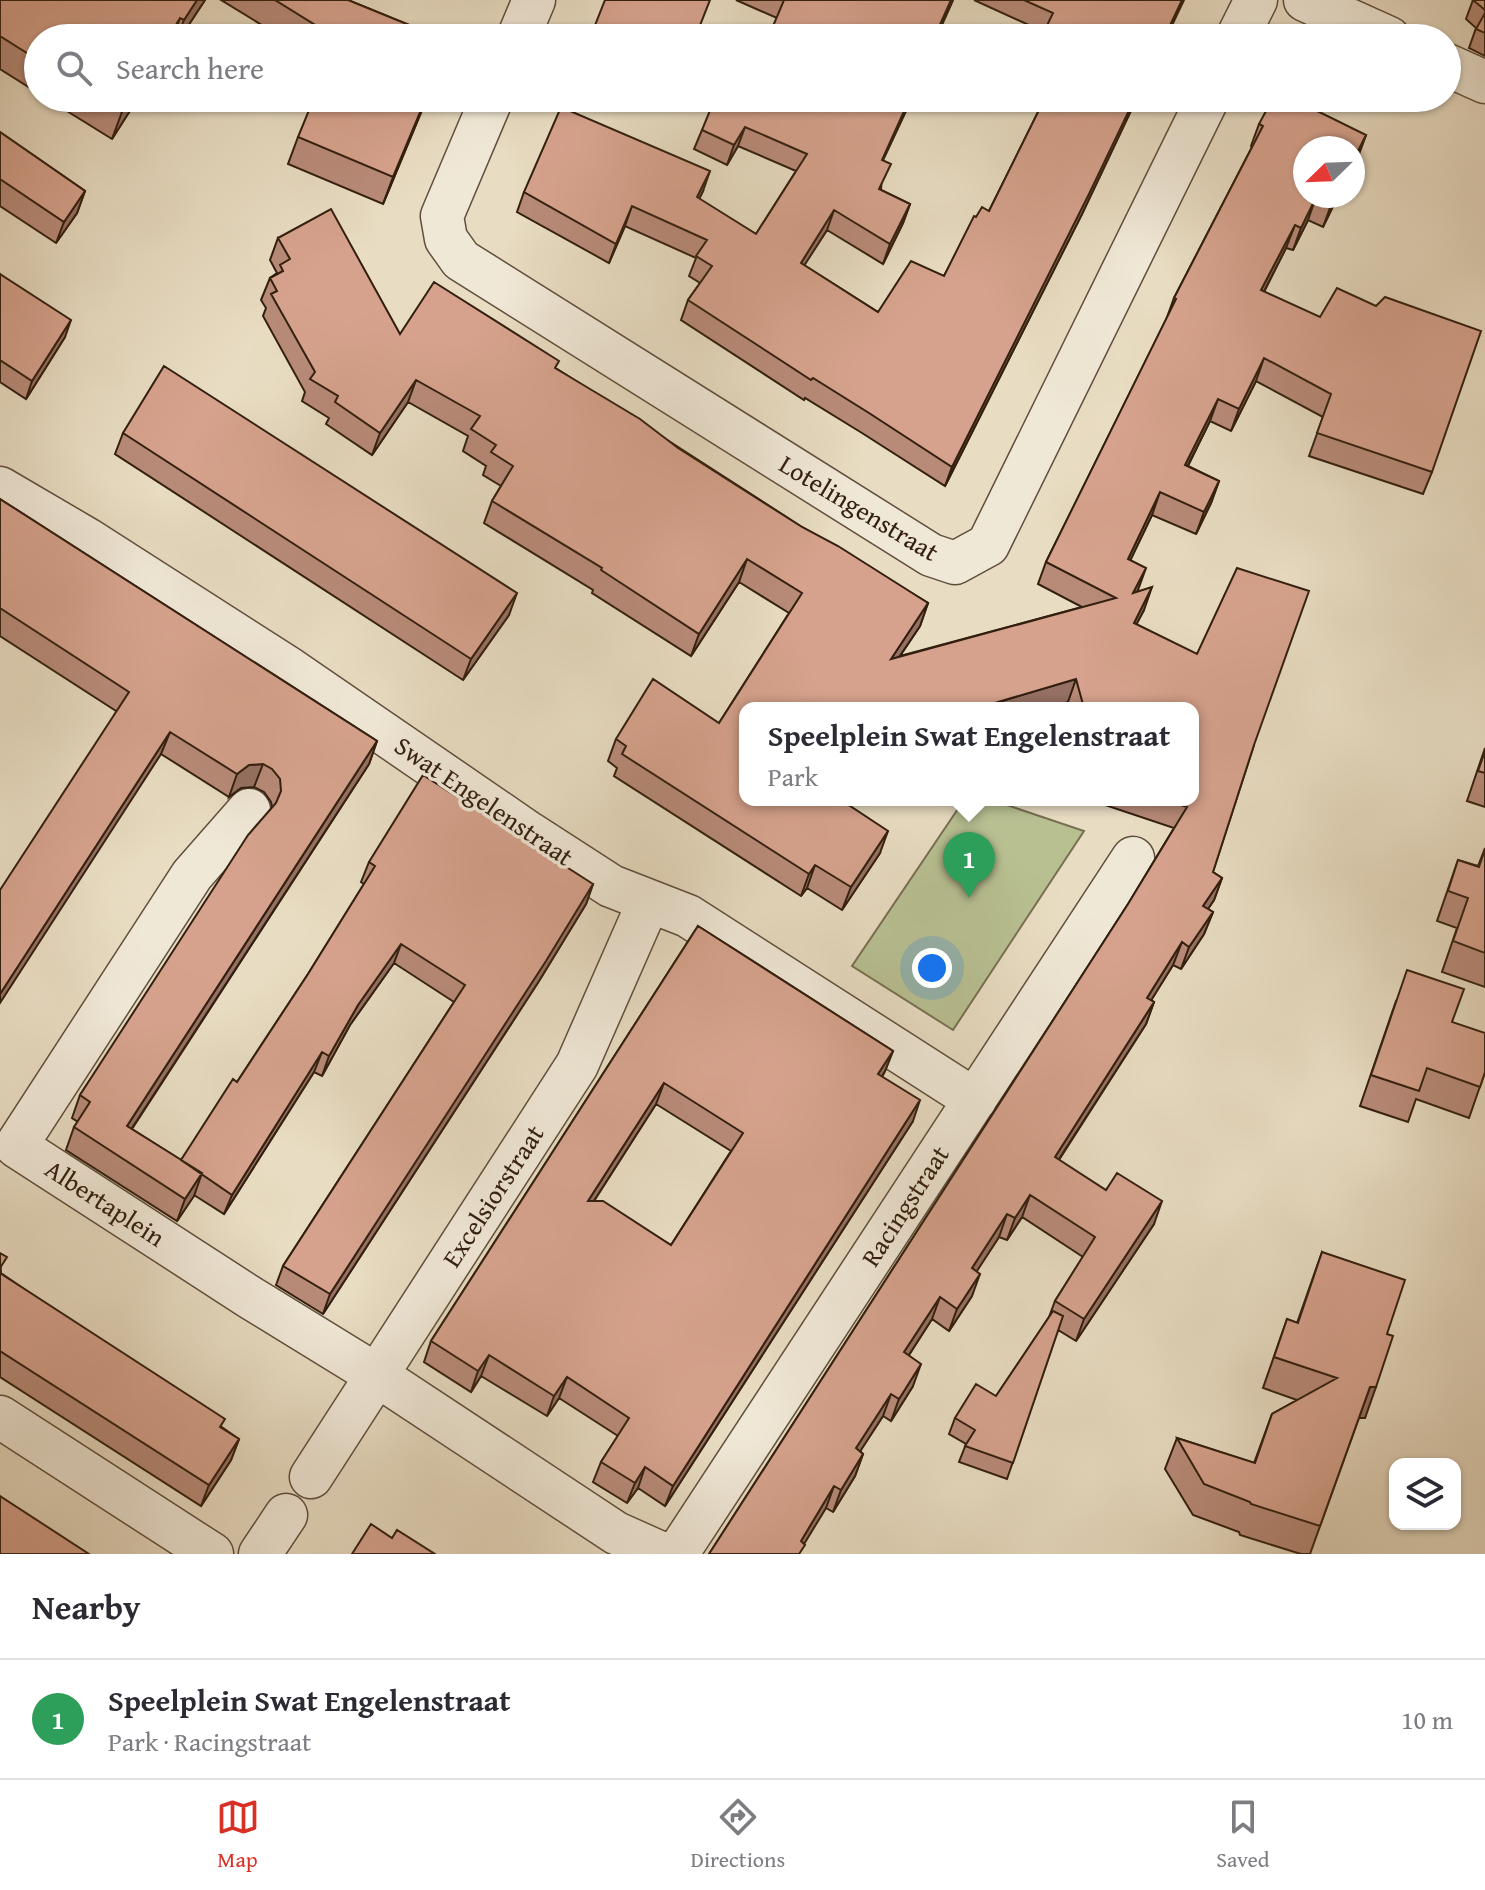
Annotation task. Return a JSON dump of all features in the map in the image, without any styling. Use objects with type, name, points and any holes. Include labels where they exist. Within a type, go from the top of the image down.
[{"type":"street","points":[[524,24],[534,0]]},
{"type":"street","points":[[1244,24],[1256,0]]},
{"type":"street","points":[[1305,0],[1358,24]]},
{"type":"street","points":[[1461,71],[1485,82]]},
{"type":"street","name":"Lotelingenstraat","points":[[486,112],[442,216],[446,239],[461,260],[893,532],[931,555],[955,563],[988,545],[1201,112]]},
{"type":"street","name":"Swat Engelenstraat","points":[[0,488],[87,539],[290,669],[600,879],[688,916],[975,1100]]},
{"type":"street","name":"Albertaplein","points":[[249,810],[192,875],[16,1146],[378,1376]]},
{"type":"street","name":"Racingstraat","points":[[677,1554],[1133,858]]},
{"type":"street","name":"Excelsiorstraat","points":[[311,1477],[577,1065],[649,901]]},
{"type":"street","points":[[378,1376],[616,1533],[663,1554]]},
{"type":"street","points":[[0,1417],[212,1554]]},
{"type":"street","points":[[260,1554],[286,1515]]},
{"type":"green space","points":[[960,806],[1010,806],[1084,831],[953,1030],[852,966]]},
{"type":"building","points":[[0,0],[197,0],[184,20],[180,18],[176,24],[24,24],[24,51],[0,36]]},
{"type":"building","points":[[275,0],[348,0],[407,24],[314,24]]},
{"type":"building","points":[[605,0],[710,0],[701,24],[596,24]]},
{"type":"building","points":[[784,0],[951,0],[940,24],[774,24]]},
{"type":"building","points":[[1024,0],[1182,0],[1171,24],[1048,24],[1053,13]]},
{"type":"building","points":[[1473,0],[1485,0],[1485,10]]},
{"type":"building","points":[[1485,13],[1485,33],[1476,29]]},
{"type":"building","points":[[308,112],[420,112],[393,177],[298,137]]},
{"type":"building","points":[[559,112],[573,112],[710,171],[697,197],[756,234],[807,154],[745,127],[734,145],[702,130],[709,112],[904,112],[882,160],[891,164],[879,189],[910,204],[890,244],[834,210],[801,263],[878,312],[911,261],[944,276],[974,216],[982,207],[989,211],[1038,112],[1128,112],[952,467],[688,300],[712,266],[696,256],[707,240],[632,206],[616,244],[524,192]]},
{"type":"building","points":[[1265,112],[1319,112],[1366,135],[1293,136],[1293,208],[1311,208],[1301,228],[1295,225],[1261,290],[1320,317],[1337,288],[1376,306],[1385,297],[1481,331],[1432,472],[1317,433],[1331,394],[1264,358],[1239,409],[1218,399],[1185,465],[1219,481],[1204,512],[1160,492],[1128,559],[1146,568],[1133,593],[1152,587],[1134,623],[1197,654],[1237,568],[1309,591],[1213,872],[1222,878],[1203,906],[1213,912],[1189,947],[1182,942],[1147,998],[1154,1002],[1055,1157],[1106,1190],[1117,1173],[1162,1201],[1084,1319],[1055,1301],[1095,1237],[1030,1195],[1015,1218],[1007,1214],[972,1268],[980,1274],[957,1309],[940,1297],[904,1352],[921,1364],[899,1399],[891,1394],[856,1448],[863,1454],[841,1490],[834,1486],[801,1541],[805,1545],[799,1554],[709,1554],[1128,904],[1187,807],[1184,806],[1199,806],[1199,702],[1082,702],[1076,679],[998,702],[739,702],[739,806],[850,806],[888,831],[851,887],[815,865],[809,874],[622,754],[626,746],[616,739],[653,679],[719,723],[802,593],[747,559],[699,634],[602,568],[492,501],[513,466],[491,452],[496,445],[471,429],[480,416],[416,380],[380,433],[335,402],[338,396],[310,379],[315,372],[271,294],[277,291],[270,278],[283,271],[280,265],[290,259],[278,238],[331,209],[400,334],[434,282],[559,361],[555,368],[640,419],[678,448],[928,603],[891,659],[1116,598],[1046,562],[1174,298],[1263,126],[1259,124]]},
{"type":"building","points":[[0,132],[85,191],[64,222],[0,179]]},
{"type":"building","points":[[0,274],[71,320],[32,381],[0,360]]},
{"type":"building","points":[[164,366],[517,593],[471,659],[123,433]]},
{"type":"building","points":[[0,499],[377,741],[127,1126],[202,1173],[185,1199],[74,1127],[90,1102],[80,1095],[248,835],[276,803],[281,791],[280,779],[263,764],[249,765],[237,774],[170,732],[0,994],[0,890],[129,692],[0,608]]},
{"type":"building","points":[[1485,751],[1485,773],[1478,771]]},
{"type":"building","points":[[423,775],[593,884],[330,1294],[283,1266],[465,985],[401,944],[358,1005],[329,1056],[322,1052],[232,1195],[181,1160],[233,1079],[237,1082],[308,974],[375,866],[369,862]]},
{"type":"building","points":[[1485,849],[1485,953],[1453,941],[1468,898],[1448,891],[1458,860],[1479,867]]},
{"type":"building","points":[[698,926],[893,1051],[878,1074],[920,1100],[673,1486],[645,1467],[635,1483],[601,1462],[629,1418],[567,1377],[554,1396],[489,1355],[478,1371],[431,1341]],"holes":[[[664,1083],[743,1133],[671,1245],[603,1201],[588,1201]]]},
{"type":"building","points":[[1407,970],[1464,989],[1452,1022],[1485,1033],[1485,1072],[1480,1087],[1427,1068],[1419,1091],[1371,1075]]},
{"type":"building","points":[[1322,1252],[1405,1280],[1387,1334],[1393,1336],[1376,1387],[1370,1387],[1320,1526],[1251,1504],[1204,1484],[1177,1438],[1255,1463],[1272,1414],[1337,1378],[1274,1357],[1287,1319],[1298,1323]]},
{"type":"building","points":[[0,1253],[7,1257],[0,1268]]},
{"type":"building","points":[[0,1273],[225,1419],[220,1427],[239,1439],[209,1485],[0,1351]]},
{"type":"building","points":[[1053,1311],[1063,1316],[1013,1463],[965,1446],[975,1430],[955,1418],[976,1384],[996,1396]]},
{"type":"building","points":[[0,1496],[89,1554],[0,1554]]},
{"type":"building","points":[[371,1524],[392,1538],[397,1530],[435,1554],[352,1554]]},
{"type":"place","name":"Speelplein Swat Engelenstraat","points":[[969,898]]}]
